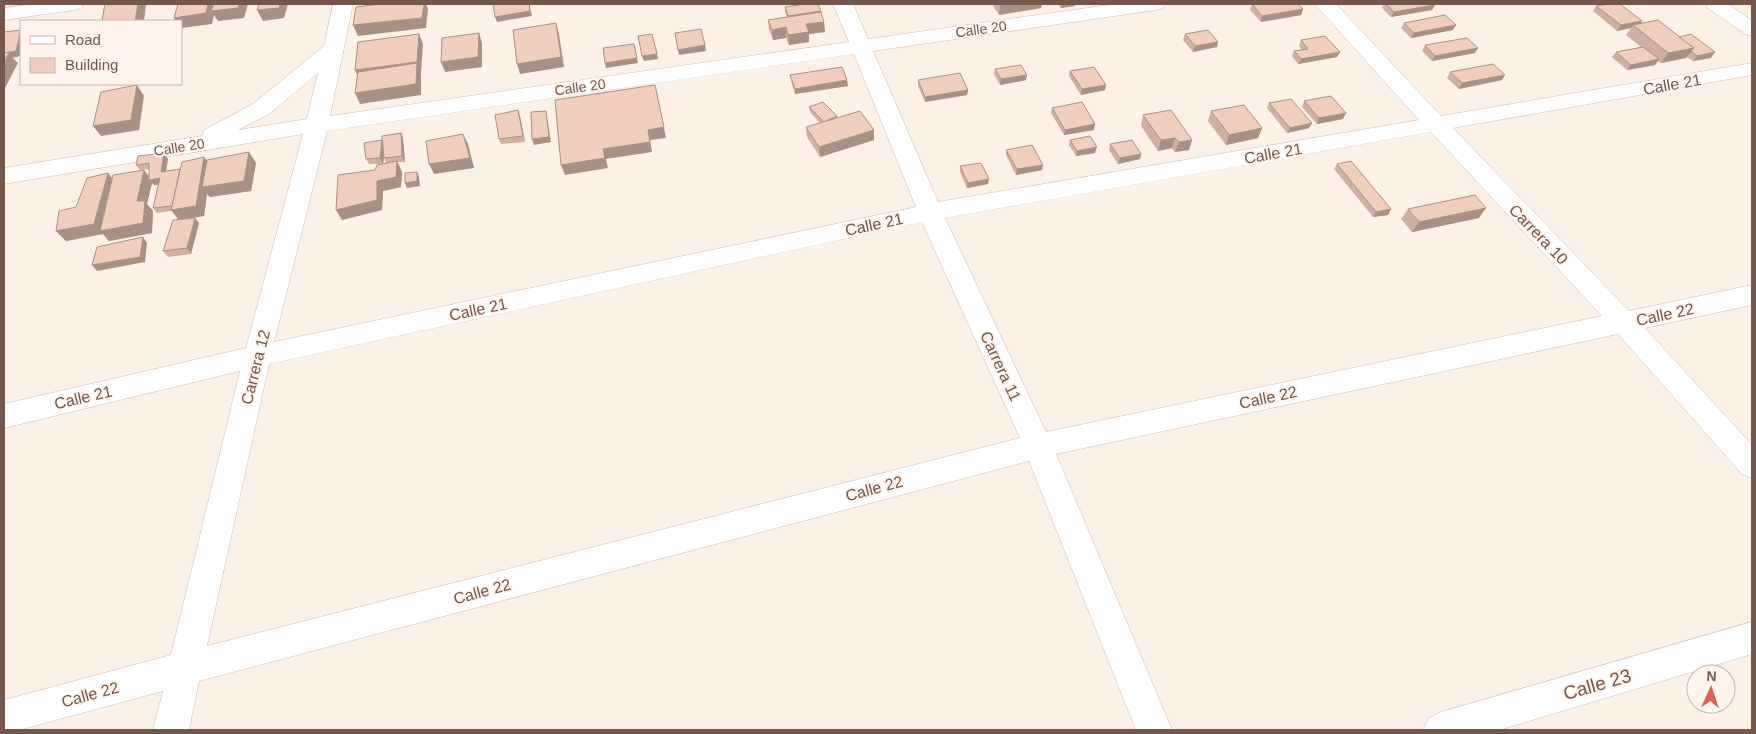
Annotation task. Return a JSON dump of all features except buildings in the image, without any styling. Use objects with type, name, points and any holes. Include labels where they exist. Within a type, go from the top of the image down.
[{"type":"street","points":[[4,14],[74,4]]},
{"type":"street","name":"Carrera 12","points":[[171,730],[257,356],[317,125],[343,4]]},
{"type":"street","name":"Carrera 11","points":[[843,4],[930,212],[1038,446],[1154,730]]},
{"type":"street","name":"Calle 20","points":[[4,176],[317,125],[1156,4]]},
{"type":"street","name":"Carrera 10","points":[[1325,4],[1437,126],[1624,323],[1752,465]]},
{"type":"street","points":[[1715,4],[1752,30]]},
{"type":"street","points":[[193,145],[261,109],[333,50]]},
{"type":"street","name":"Calle 21","points":[[4,416],[257,356],[930,212],[1437,126],[1752,69]]},
{"type":"street","name":"Calle 22","points":[[4,717],[185,668],[1038,446],[1752,295]]},
{"type":"street","name":"Calle 23","points":[[1441,730],[1752,638]]}]
